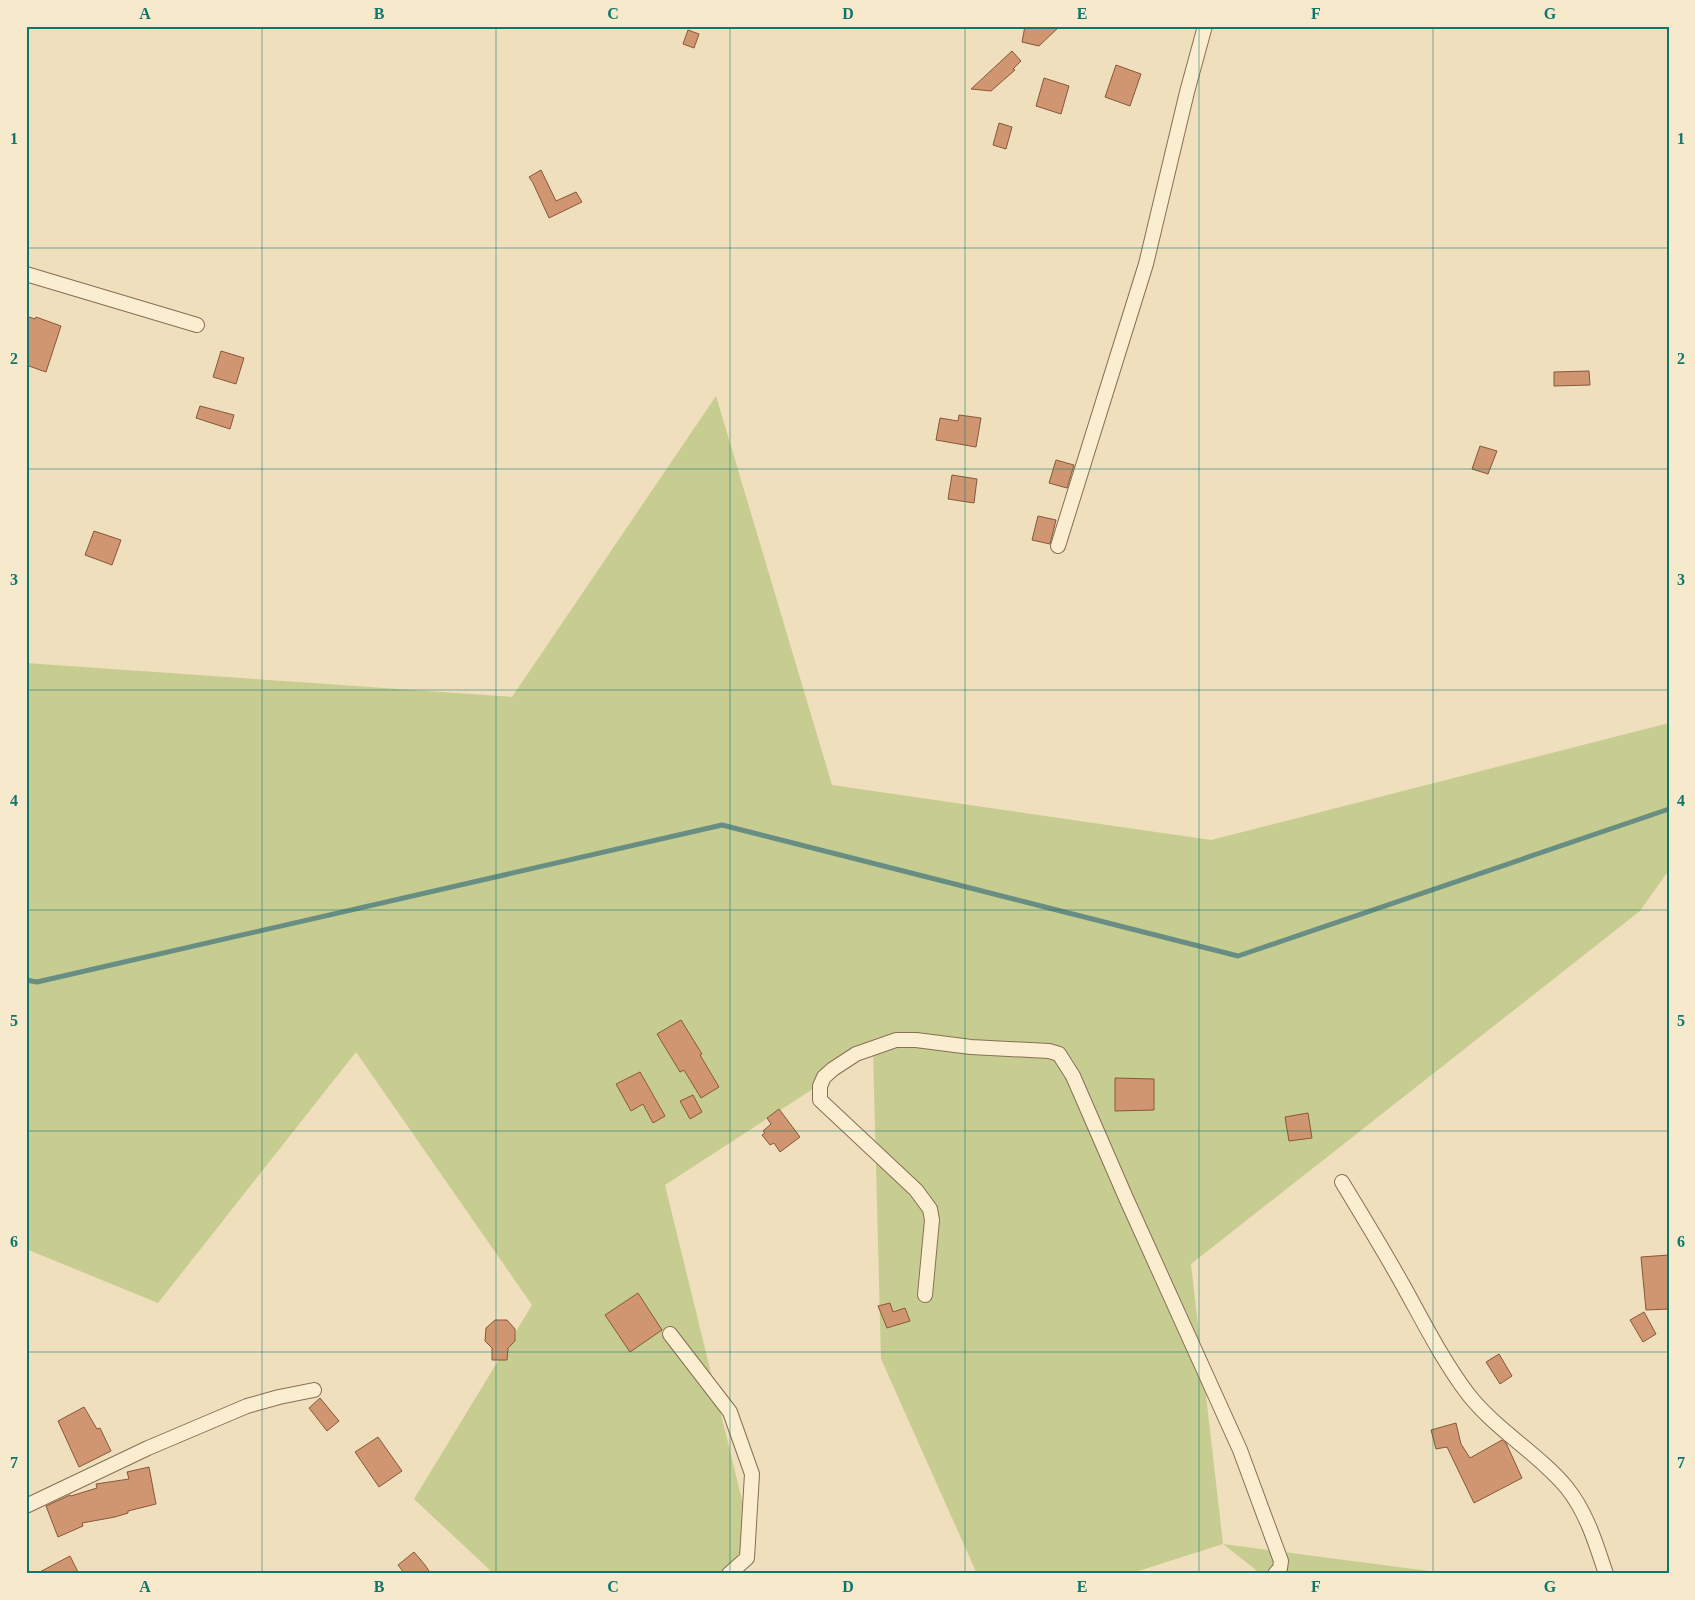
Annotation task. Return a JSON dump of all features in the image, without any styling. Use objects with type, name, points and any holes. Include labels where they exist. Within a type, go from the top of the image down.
[{"type":"street","points":[[1058,546],[1146,264],[1187,92],[1205,26]]},
{"type":"street","points":[[26,274],[197,325]]},
{"type":"street","points":[[925,1295],[932,1220],[930,1209],[916,1190],[820,1100],[820,1086],[824,1076],[856,1054],[896,1040],[916,1040],[971,1047],[1049,1051],[1059,1054],[1073,1076],[1240,1450],[1281,1561],[1280,1568],[1275,1574]]},
{"type":"street","points":[[1342,1182],[1377,1239],[1445,1362],[1469,1396],[1552,1472],[1568,1490],[1592,1531],[1606,1574]]},
{"type":"street","points":[[670,1334],[730,1412],[752,1474],[747,1558],[729,1574]]},
{"type":"street","points":[[26,1506],[148,1448],[247,1406],[279,1396],[314,1390]]},
{"type":"green space","points":[[716,396],[832,785],[1211,840],[1669,723],[1669,870],[1640,911],[1191,1264],[1223,1544],[1129,1574],[977,1574],[881,1359],[873,1050],[665,1185],[755,1553],[732,1574],[494,1574],[414,1499],[532,1305],[356,1052],[158,1303],[26,1249],[26,663],[512,697]]},
{"type":"green space","points":[[1223,1544],[1452,1574],[1261,1574]]},
{"type":"building","points":[[1025,26],[1060,26],[1039,46],[1022,42]]},
{"type":"building","points":[[688,30],[699,34],[694,48],[683,44]]},
{"type":"building","points":[[1012,51],[1021,61],[1013,69],[1015,70],[991,91],[971,89]]},
{"type":"building","points":[[1116,65],[1141,74],[1130,106],[1105,97]]},
{"type":"building","points":[[1044,78],[1069,86],[1061,114],[1036,106]]},
{"type":"building","points":[[999,123],[1012,127],[1006,149],[993,145]]},
{"type":"building","points":[[541,170],[556,201],[576,192],[582,202],[549,218],[529,177]]},
{"type":"building","points":[[26,316],[35,319],[36,317],[61,326],[46,372],[26,365]]},
{"type":"building","points":[[221,351],[244,358],[236,384],[213,377]]},
{"type":"building","points":[[1589,371],[1590,385],[1554,386],[1554,372]]},
{"type":"building","points":[[200,406],[234,415],[230,429],[196,418]]},
{"type":"building","points":[[959,415],[981,418],[976,447],[936,440],[940,418],[958,421]]},
{"type":"building","points":[[1480,446],[1497,451],[1488,474],[1472,469]]},
{"type":"building","points":[[1056,460],[1074,465],[1067,488],[1049,483]]},
{"type":"building","points":[[952,475],[977,479],[974,503],[948,499]]},
{"type":"building","points":[[1038,516],[1056,520],[1050,544],[1032,540]]},
{"type":"building","points":[[94,531],[121,540],[112,565],[85,555]]},
{"type":"building","points":[[681,1020],[719,1087],[701,1098],[684,1070],[680,1072],[657,1034]]},
{"type":"building","points":[[640,1072],[665,1116],[653,1123],[643,1104],[631,1111],[616,1084]]},
{"type":"building","points":[[1115,1078],[1154,1079],[1154,1110],[1115,1111]]},
{"type":"building","points":[[693,1095],[702,1112],[690,1119],[680,1101]]},
{"type":"building","points":[[779,1109],[800,1137],[780,1152],[774,1143],[770,1145],[762,1135],[765,1133],[763,1131],[771,1124],[767,1118]]},
{"type":"building","points":[[1308,1113],[1312,1138],[1289,1141],[1285,1117]]},
{"type":"building","points":[[1669,1255],[1669,1309],[1646,1310],[1641,1257]]},
{"type":"building","points":[[638,1293],[662,1330],[630,1352],[605,1315]]},
{"type":"building","points":[[890,1303],[893,1312],[905,1308],[910,1321],[887,1328],[878,1306]]},
{"type":"building","points":[[1644,1312],[1656,1334],[1643,1342],[1630,1320]]},
{"type":"building","points":[[495,1320],[507,1320],[515,1329],[515,1341],[508,1348],[507,1360],[492,1360],[492,1348],[485,1341],[486,1328]]},
{"type":"building","points":[[1499,1354],[1512,1376],[1500,1384],[1486,1362]]},
{"type":"building","points":[[320,1398],[339,1421],[327,1431],[309,1408]]},
{"type":"building","points":[[84,1407],[97,1429],[100,1428],[111,1451],[79,1467],[58,1421]]},
{"type":"building","points":[[1456,1423],[1461,1444],[1470,1458],[1502,1440],[1506,1443],[1522,1478],[1474,1503],[1447,1447],[1436,1449],[1431,1430]]},
{"type":"building","points":[[378,1437],[402,1471],[379,1487],[355,1452]]},
{"type":"building","points":[[149,1467],[156,1504],[128,1511],[128,1513],[115,1517],[82,1523],[83,1526],[58,1537],[46,1506],[70,1495],[97,1488],[96,1484],[129,1479],[127,1472]]},
{"type":"building","points":[[414,1552],[431,1574],[405,1574],[398,1565]]},
{"type":"building","points":[[70,1556],[79,1574],[36,1574]]},
{"type":"waterway","points":[[26,980],[37,982],[722,825],[1238,956],[1669,809]]}]
